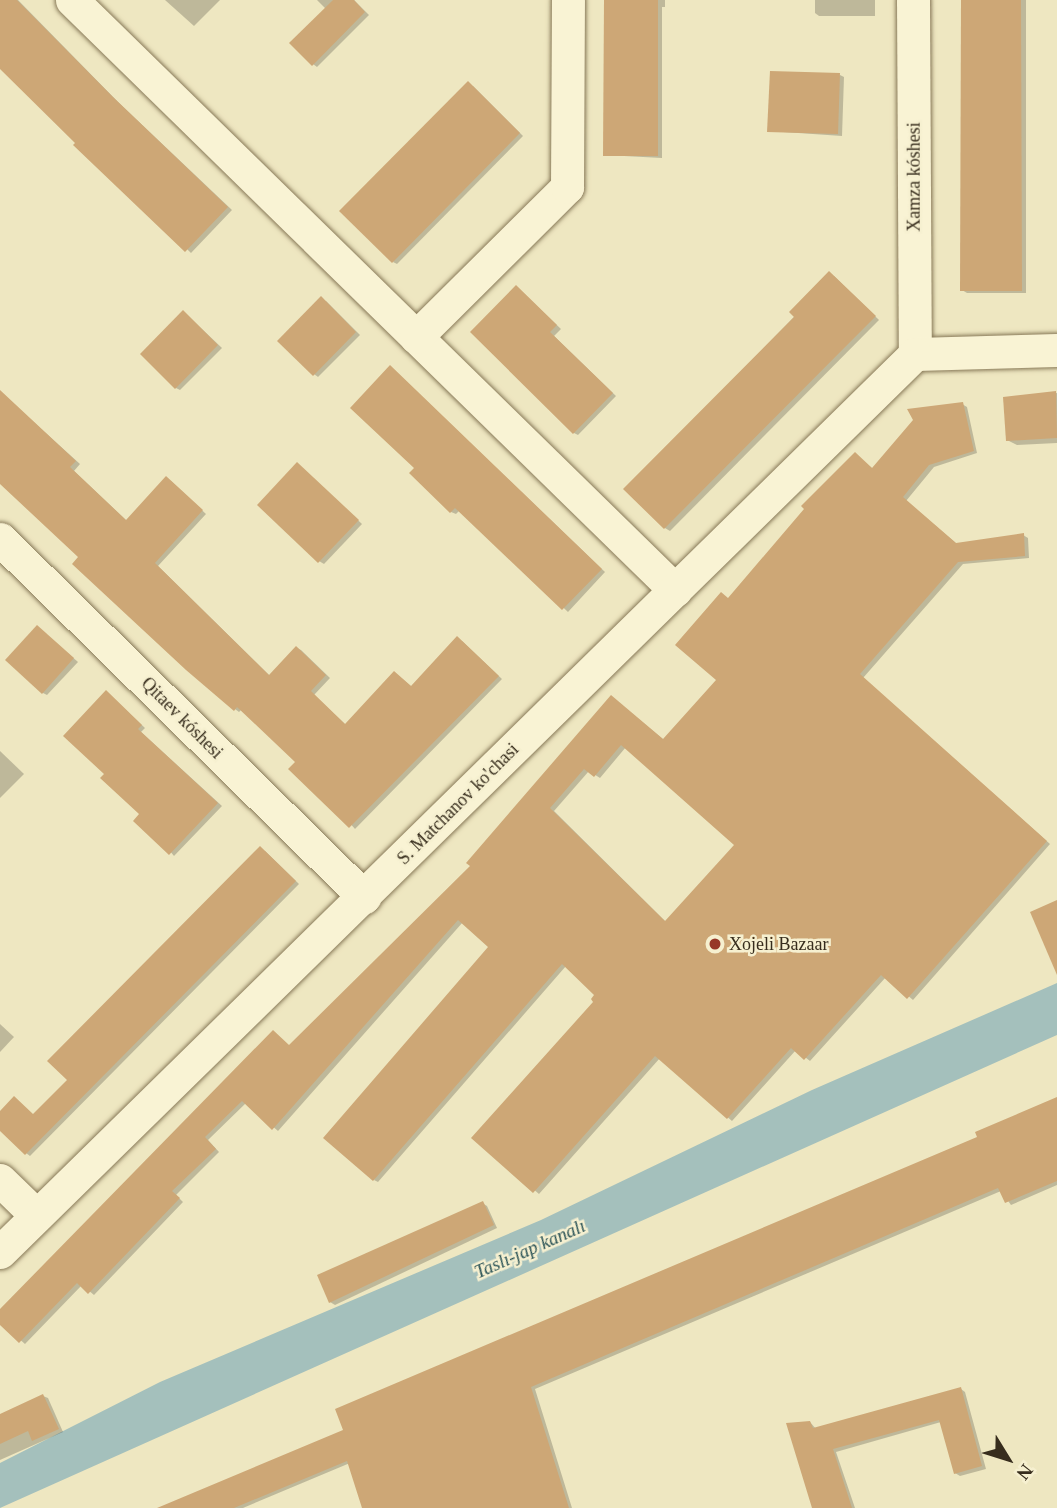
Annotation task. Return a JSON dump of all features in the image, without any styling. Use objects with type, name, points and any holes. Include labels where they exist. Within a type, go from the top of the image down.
[{"type":"street","points":[[72,0],[676,590]]},
{"type":"street","points":[[416,337],[567,187],[568,0]]},
{"type":"street","name":"Xamza kóshesi","points":[[913,0],[915,354]]},
{"type":"street","points":[[915,354],[1057,350]]},
{"type":"street","name":"S. Matchanov ko'chasi","points":[[0,1252],[915,354]]},
{"type":"street","name":"Qitaev kóshesi","points":[[0,539],[364,897]]},
{"type":"street","points":[[0,1180],[36,1215]]},
{"type":"water","name":"Taslı-jap kanalı","points":[[1057,983],[1057,1035],[0,1508],[0,1463],[160,1382],[541,1220],[812,1090]]},
{"type":"building","points":[[0,0],[17,0],[228,207],[185,252],[73,145],[75,143],[0,69]]},
{"type":"building","points":[[333,0],[354,0],[365,12],[312,66],[289,43]]},
{"type":"building","points":[[604,0],[658,0],[658,156],[603,156]]},
{"type":"building","points":[[961,0],[1021,0],[1022,291],[960,291]]},
{"type":"building","points":[[770,71],[840,73],[838,134],[767,132]]},
{"type":"building","points":[[468,81],[520,133],[392,263],[339,211]]},
{"type":"building","points":[[829,271],[876,316],[664,529],[623,489],[794,317],[789,312]]},
{"type":"building","points":[[516,285],[557,325],[550,332],[613,393],[573,434],[470,332]]},
{"type":"building","points":[[321,296],[356,332],[313,376],[277,341]]},
{"type":"building","points":[[183,310],[218,345],[175,389],[140,354]]},
{"type":"building","points":[[390,365],[602,569],[562,610],[455,508],[450,513],[409,473],[414,468],[350,408]]},
{"type":"building","points":[[0,390],[76,461],[70,467],[126,520],[166,476],[203,510],[155,563],[269,675],[296,646],[326,675],[311,691],[345,724],[394,671],[411,686],[457,636],[499,676],[349,828],[288,769],[295,762],[237,707],[234,711],[186,670],[72,564],[78,557],[0,484]]},
{"type":"building","points":[[1056,391],[1057,438],[1006,441],[1003,397]]},
{"type":"building","points":[[963,402],[974,451],[929,465],[903,497],[956,543],[1024,533],[1025,556],[958,562],[860,674],[1047,841],[907,999],[881,975],[804,1060],[791,1048],[727,1119],[655,1056],[533,1193],[471,1138],[593,1002],[591,999],[594,995],[562,964],[373,1181],[323,1138],[488,947],[458,920],[272,1130],[242,1101],[205,1137],[216,1149],[172,1191],[180,1198],[88,1294],[77,1283],[19,1343],[0,1325],[0,1309],[273,1030],[289,1045],[470,866],[466,863],[611,695],[663,739],[716,680],[675,645],[721,592],[728,598],[804,509],[801,506],[855,452],[872,468],[913,420],[907,409]],"holes":[[[621,745],[734,845],[665,921],[550,808],[584,769],[594,777]]]},
{"type":"building","points":[[297,462],[359,520],[318,563],[257,505]]},
{"type":"building","points":[[37,625],[74,658],[42,694],[5,660]]},
{"type":"building","points":[[106,690],[142,725],[138,729],[218,803],[169,855],[133,821],[139,814],[100,778],[104,774],[63,736]]},
{"type":"building","points":[[260,846],[296,881],[25,1155],[0,1131],[0,1111],[14,1096],[33,1114],[67,1080],[47,1061]]},
{"type":"building","points":[[1057,900],[1057,975],[1030,912]]},
{"type":"building","points":[[1057,1097],[1057,1181],[1005,1203],[998,1188],[531,1387],[569,1508],[362,1508],[347,1461],[234,1508],[157,1508],[343,1430],[335,1409],[977,1137],[975,1132]]},
{"type":"building","points":[[483,1201],[494,1225],[329,1303],[317,1275]]},
{"type":"building","points":[[961,1387],[982,1466],[954,1474],[939,1420],[833,1449],[852,1508],[812,1508],[786,1423],[810,1421],[813,1428]]},
{"type":"building","points":[[43,1394],[59,1429],[32,1441],[28,1431],[0,1444],[0,1414]]},
{"type":"place","name":"Xojeli Bazaar","points":[[715,944]]}]
